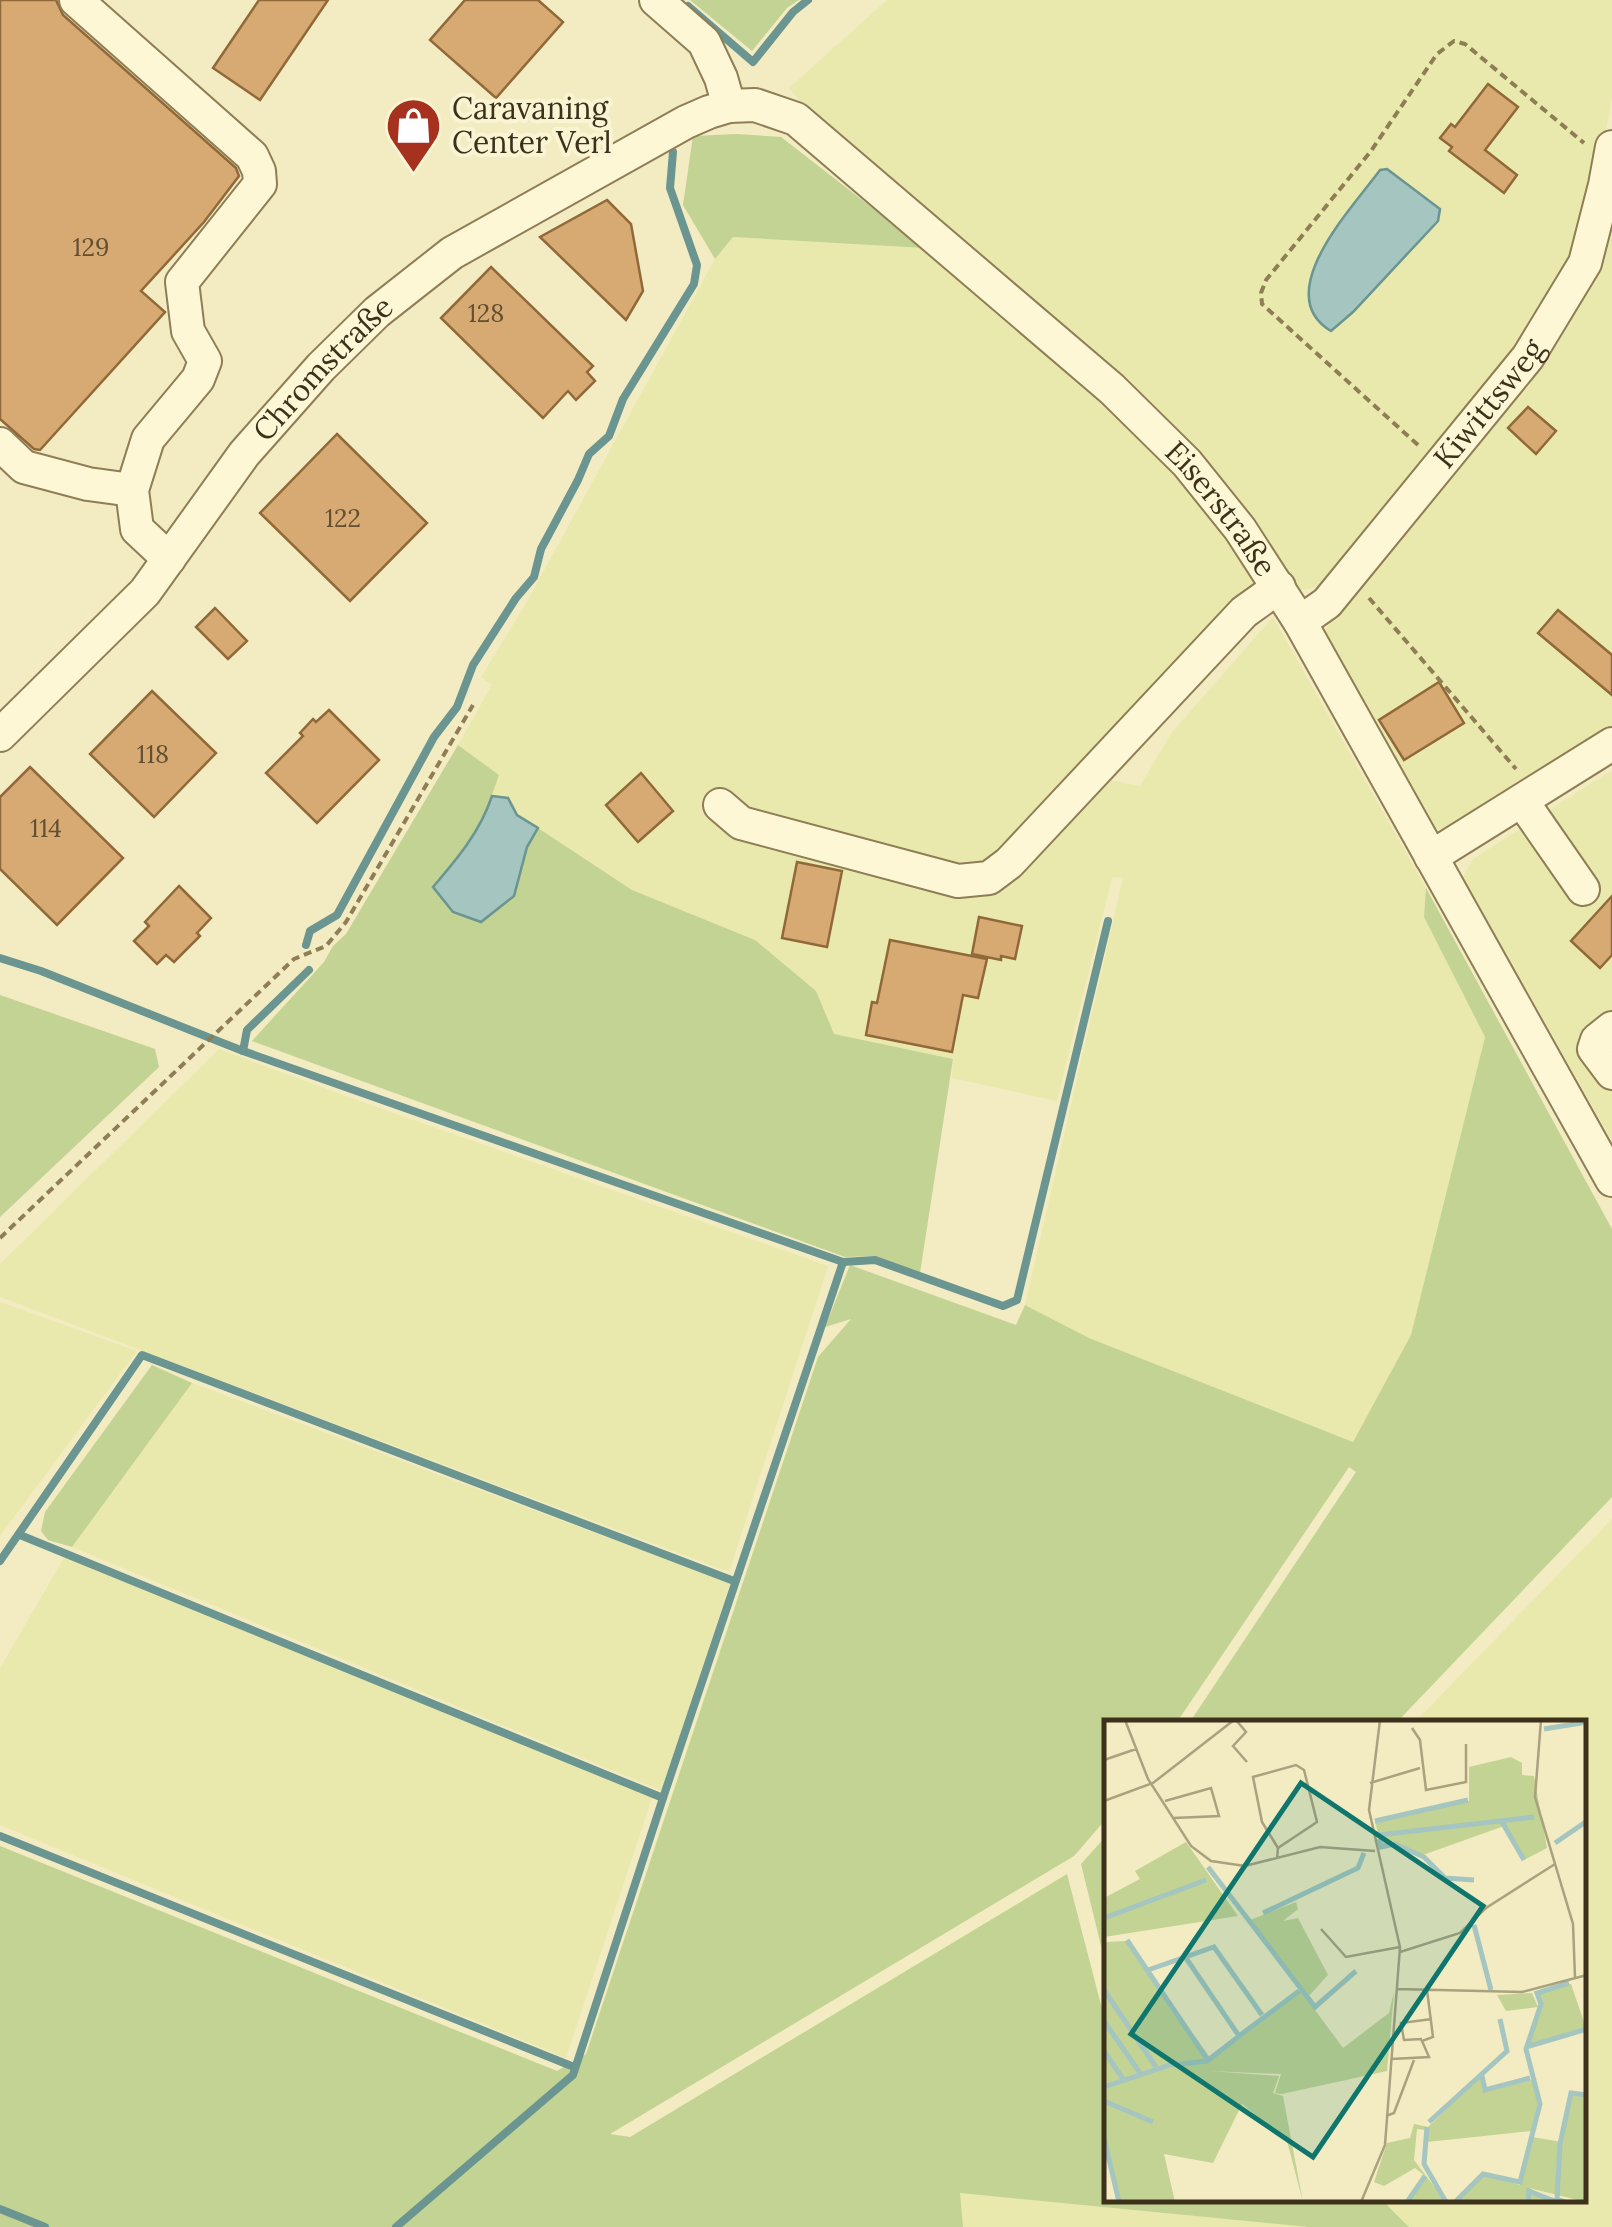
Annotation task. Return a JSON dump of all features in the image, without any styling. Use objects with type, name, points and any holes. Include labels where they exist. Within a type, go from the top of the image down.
[{"type":"street","points":[[76,0],[252,156],[260,171],[260,184],[182,282],[188,331],[205,362],[198,380],[148,439],[132,490],[137,529],[169,559]]},
{"type":"street","points":[[656,0],[704,42],[729,106]]},
{"type":"street","name":"Eiserstraße","points":[[729,106],[755,105],[796,119],[1112,389],[1186,463],[1240,529],[1300,622],[1612,1180]]},
{"type":"street","name":"Chromstraße","points":[[0,735],[146,592],[244,454],[376,312],[452,253],[482,235],[686,122],[729,106]]},
{"type":"street","name":"Kiwittsweg","points":[[1300,622],[1327,603],[1528,357],[1585,263],[1611,152]]},
{"type":"street","points":[[0,444],[24,466],[88,484],[132,490]]},
{"type":"street","points":[[720,806],[741,823],[958,881],[989,878],[1010,863],[1244,612],[1279,587]]},
{"type":"street","points":[[1430,857],[1612,744]]},
{"type":"street","points":[[1528,797],[1582,890]]},
{"type":"street","points":[[1612,1028],[1597,1040],[1594,1050],[1612,1073]]},
{"type":"path","points":[[1440,465],[1262,304],[1266,280],[1370,152],[1437,54],[1454,41],[1465,44],[1600,156],[1611,152]]},
{"type":"path","points":[[1350,575],[1528,797]]},
{"type":"path","points":[[0,1238],[294,959],[326,946],[346,922],[473,705]]},
{"type":"shaded area","points":[[887,0],[1612,0],[1612,98],[1595,188],[1575,259],[1523,353],[1320,587],[1299,590],[1255,520],[1200,454],[804,106],[789,88]]},
{"type":"shaded area","points":[[1612,189],[1612,732],[1458,828],[1436,829],[1324,632],[1334,614],[1536,366]]},
{"type":"shaded area","points":[[733,237],[924,248],[1103,401],[1174,472],[1227,536],[1254,583],[1010,849],[1101,778],[1140,786],[1172,732],[1273,617],[1426,888],[1424,917],[1485,1037],[1411,1335],[1353,1442],[1089,1338],[1025,1305],[1123,878],[1112,877],[1057,1101],[952,1078],[953,1059],[833,1034],[816,991],[755,940],[632,890],[517,815],[508,798],[492,796],[499,775],[458,745],[492,685],[481,677],[525,605],[715,259]]},
{"type":"shaded area","points":[[1612,770],[1612,1141],[1463,877],[1473,859]]},
{"type":"shaded area","points":[[219,1049],[828,1266],[729,1572],[0,1297],[0,1264]]},
{"type":"shaded area","points":[[0,1302],[137,1351],[0,1536]]},
{"type":"shaded area","points":[[192,1383],[730,1583],[662,1791],[72,1547]]},
{"type":"shaded area","points":[[1612,1519],[1612,2227],[1409,2227],[1384,2202],[1587,2202],[1587,1720],[1417,1720]]},
{"type":"shaded area","points":[[65,1556],[652,1798],[566,2058],[0,1825],[0,1668]]},
{"type":"shaded area","points":[[959,2193],[1308,2227],[963,2227]]},
{"type":"green space","points":[[690,0],[799,0],[787,8],[752,51]]},
{"type":"green space","points":[[693,136],[781,137],[924,248],[733,237],[715,259],[683,205]]},
{"type":"green space","points":[[458,745],[499,775],[473,835],[433,887],[514,896],[527,847],[538,828],[632,890],[755,940],[816,991],[834,1034],[953,1059],[920,1273],[873,1256],[845,1257],[252,1041],[346,934]]},
{"type":"green space","points":[[1426,888],[1612,1229],[1612,1497],[1399,1720],[1191,1720],[1356,1472],[1349,1467],[1178,1720],[1104,1720],[1104,1821],[1074,1856],[610,2134],[630,2137],[1067,1874],[1104,2006],[1104,2202],[1384,2202],[1409,2227],[1308,2227],[960,2193],[963,2227],[0,2227],[0,1846],[557,2071],[586,2054],[818,1357],[851,1319],[825,1327],[850,1265],[1016,1325],[1025,1305],[1089,1338],[1353,1442],[1411,1335],[1485,1037],[1424,917]]},
{"type":"green space","points":[[0,995],[155,1049],[159,1067],[0,1217]]},
{"type":"green space","points":[[152,1365],[192,1383],[72,1547],[48,1540],[41,1531],[45,1512]]},
{"type":"green space","points":[[1104,1838],[1104,1958],[1081,1864]]},
{"type":"water","points":[[1387,169],[1440,209],[1438,221],[1331,331],[1314,315],[1309,295],[1312,274],[1336,227],[1380,170]]},
{"type":"water","points":[[492,796],[508,798],[517,815],[538,828],[527,847],[514,896],[481,922],[453,912],[433,887],[474,833]]},
{"type":"building","points":[[0,0],[56,0],[63,15],[236,168],[239,176],[204,222],[141,291],[165,312],[40,450],[0,419]]},
{"type":"building","points":[[259,0],[328,0],[260,100],[213,68]]},
{"type":"building","points":[[465,0],[538,0],[563,22],[496,98],[430,40]]},
{"type":"building","points":[[1488,84],[1518,107],[1485,150],[1517,175],[1504,193],[1449,151],[1452,147],[1440,138],[1451,124],[1455,127]]},
{"type":"building","points":[[607,200],[631,224],[643,291],[626,320],[540,237]]},
{"type":"building","points":[[491,267],[593,366],[587,372],[595,381],[576,400],[568,391],[543,418],[441,318]]},
{"type":"building","points":[[1528,407],[1556,431],[1536,454],[1508,428]]},
{"type":"building","points":[[337,434],[427,523],[350,601],[260,513]]},
{"type":"building","points":[[215,608],[247,641],[228,659],[196,627]]},
{"type":"building","points":[[1558,610],[1612,655],[1612,695],[1538,633]]},
{"type":"building","points":[[1439,682],[1464,723],[1404,760],[1379,720]]},
{"type":"building","points":[[152,691],[216,753],[154,817],[90,754]]},
{"type":"building","points":[[329,710],[379,760],[317,823],[266,773],[303,736],[300,733],[313,719],[316,722]]},
{"type":"building","points":[[30,767],[123,858],[57,925],[0,869],[0,797]]},
{"type":"building","points":[[641,773],[673,811],[638,842],[606,805]]},
{"type":"building","points":[[797,862],[842,871],[827,947],[782,938]]},
{"type":"building","points":[[179,886],[211,918],[197,933],[200,936],[174,962],[166,955],[157,964],[134,941],[149,926],[145,922]]},
{"type":"building","points":[[1612,896],[1612,955],[1600,968],[1571,941]]},
{"type":"building","points":[[979,917],[1022,926],[1015,959],[972,954]]},
{"type":"building","points":[[890,940],[987,959],[978,998],[963,995],[952,1052],[866,1035]]},
{"type":"waterway","points":[[688,6],[753,62],[793,12],[808,0]]},
{"type":"waterway","points":[[306,945],[310,931],[337,915],[434,737],[457,707],[473,665],[534,577],[541,549],[589,454],[609,436],[623,399],[694,284],[697,265],[670,188],[673,152]]},
{"type":"waterway","points":[[0,958],[243,1051],[843,1262],[875,1260],[1003,1306],[1017,1300],[1108,921]]},
{"type":"waterway","points":[[243,1051],[247,1030],[309,970]]},
{"type":"waterway","points":[[20,1535],[663,1798],[843,1262]]},
{"type":"waterway","points":[[0,1561],[142,1355],[734,1581]]},
{"type":"waterway","points":[[396,2227],[573,2075],[663,1798]]},
{"type":"waterway","points":[[0,1836],[574,2067]]},
{"type":"waterway","points":[[0,2209],[45,2227]]},
{"type":"place","name":"Caravaning Center Verl","points":[[413,175]]}]
